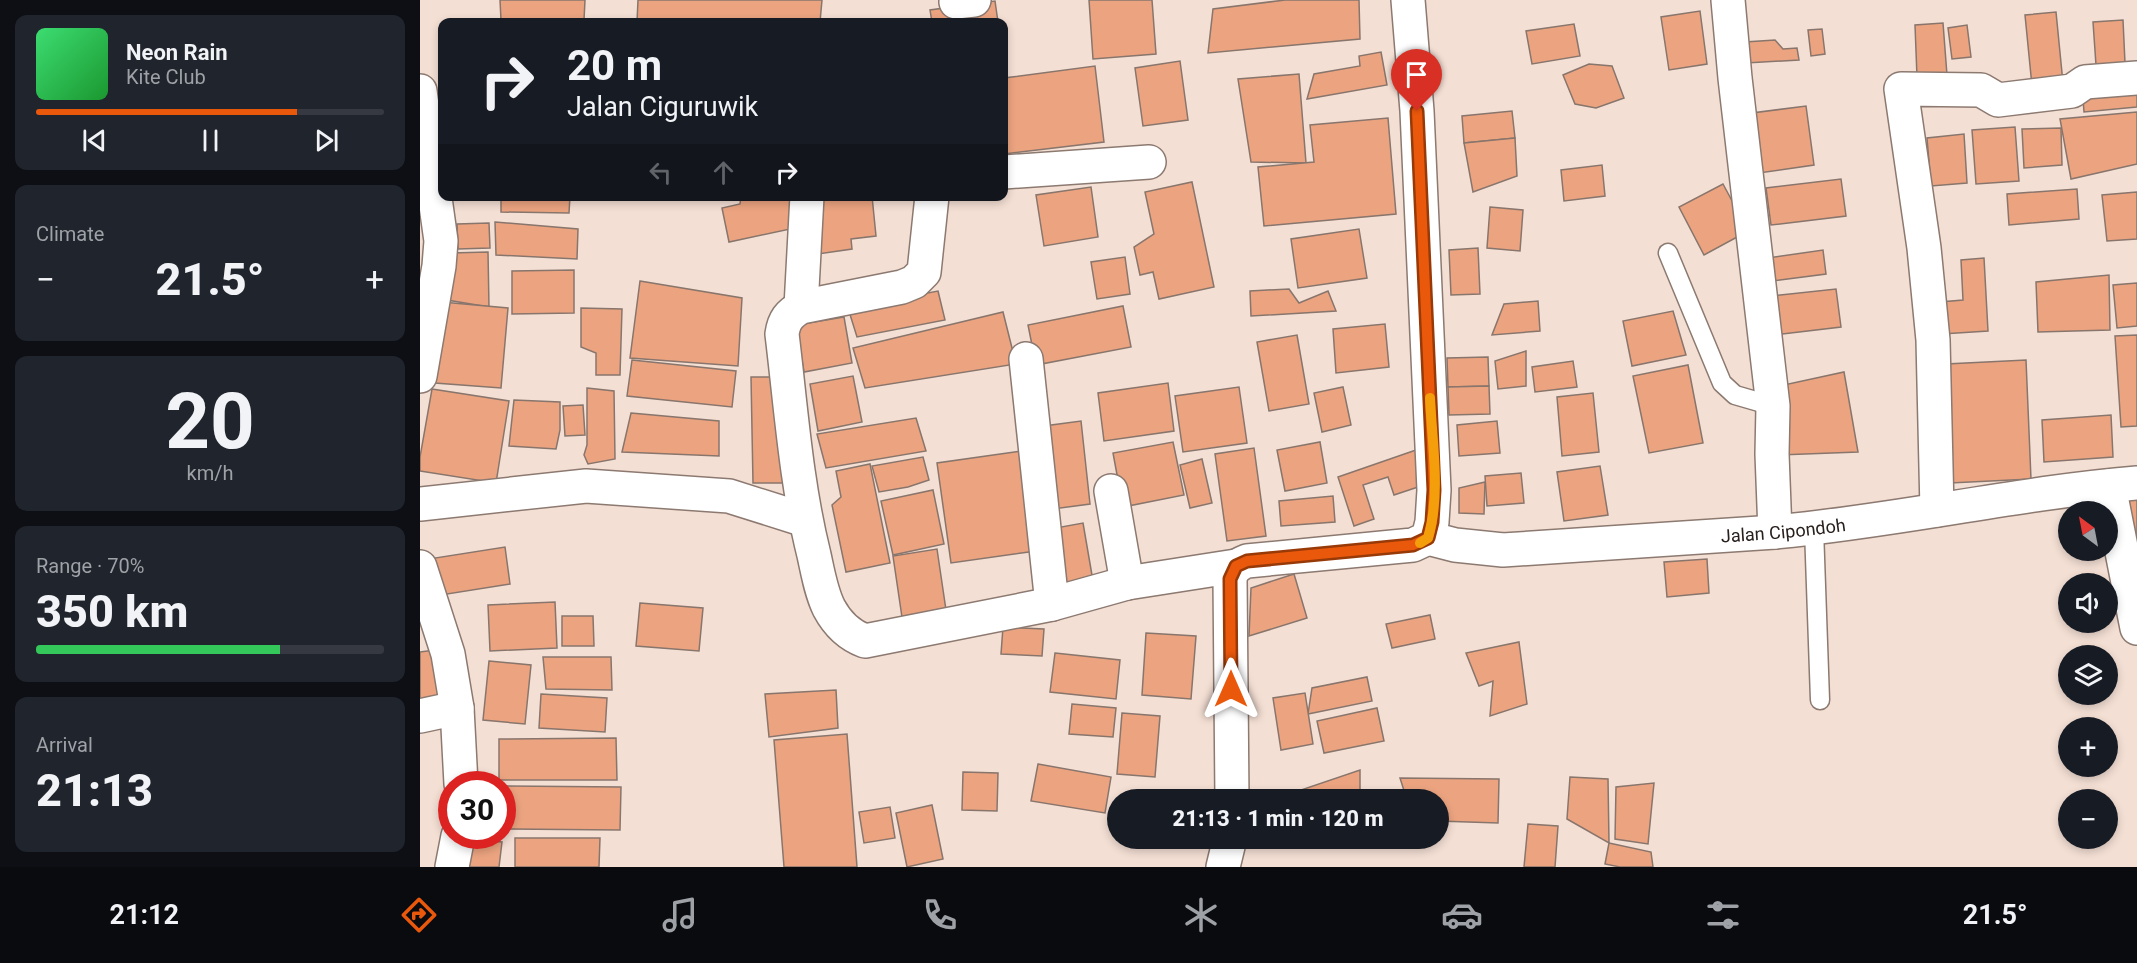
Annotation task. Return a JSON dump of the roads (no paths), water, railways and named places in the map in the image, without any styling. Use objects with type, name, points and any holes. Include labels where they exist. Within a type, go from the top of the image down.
[{"type":"street","points":[[931,201],[924,272],[919,278],[902,288],[801,307],[790,313],[782,334],[805,520],[823,593],[830,610],[852,636],[865,641],[1052,604],[1127,583],[1236,566],[1247,561],[1413,545],[1428,538],[1432,522],[1434,490],[1417,111],[1408,0]]},
{"type":"street","points":[[1728,0],[1773,405],[1775,532]]},
{"type":"street","points":[[1937,510],[1933,340],[1924,248],[1901,89],[1981,90],[1998,100],[2072,91],[2085,82],[2137,78]]},
{"type":"street","points":[[420,91],[441,241],[439,266],[420,376]]},
{"type":"street","points":[[1008,172],[1149,162]]},
{"type":"street","points":[[801,307],[807,201]]},
{"type":"street","points":[[1026,359],[1052,604]]},
{"type":"street","points":[[2123,484],[2137,628]]},
{"type":"street","name":"Jalan Cipondoh","points":[[1428,538],[1455,545],[1503,550],[1814,529],[2123,484]]},
{"type":"street","points":[[420,504],[586,486],[729,496],[805,520]]},
{"type":"street","points":[[1111,491],[1127,583]]},
{"type":"street","points":[[1232,789],[1230,579],[1236,566]]},
{"type":"street","points":[[420,567],[448,654],[457,708],[460,771]]},
{"type":"street","points":[[420,716],[457,708]]},
{"type":"street","points":[[452,867],[455,849]]},
{"type":"street","points":[[1223,867],[1227,849]]},
{"type":"lane","points":[[1668,252],[1722,383],[1735,395],[1773,405]]},
{"type":"lane","points":[[1814,529],[1820,700]]}]
